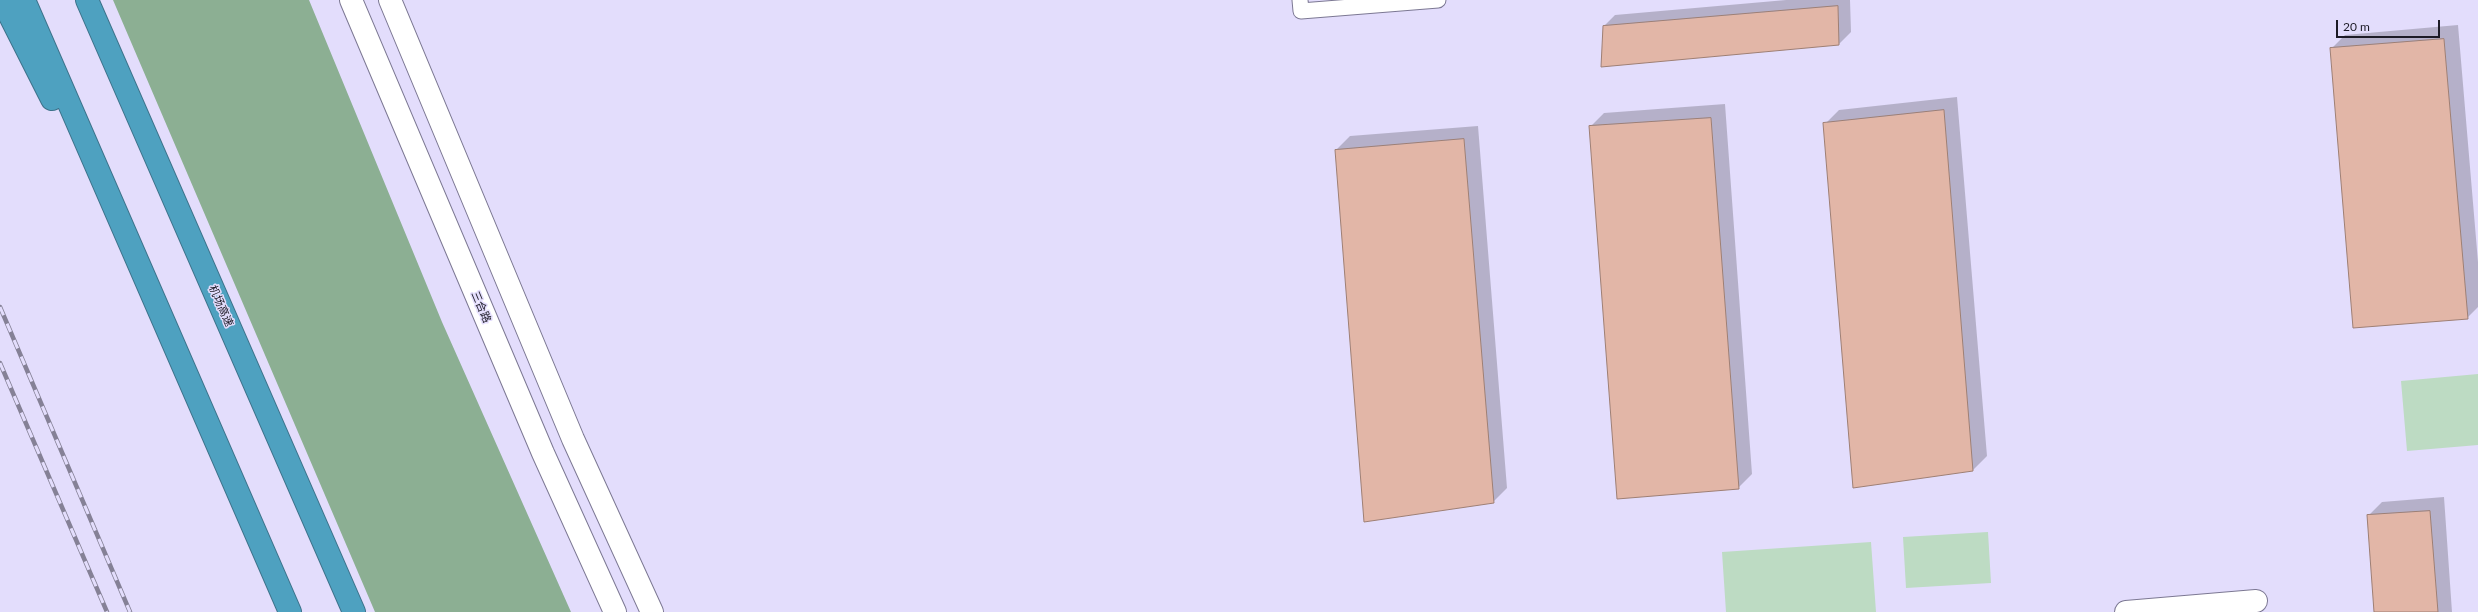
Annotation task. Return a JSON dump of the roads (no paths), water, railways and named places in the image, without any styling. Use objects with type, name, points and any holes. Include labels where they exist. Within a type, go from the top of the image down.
[{"type":"highway","points":[[2,0],[151,290]]},
{"type":"highway","points":[[24,0],[290,612]]},
{"type":"highway","name":"机场高速","points":[[87,0],[354,612]]},
{"type":"main road","name":"三合路","points":[[351,0],[543,453],[615,612]]},
{"type":"main road","points":[[390,0],[573,439],[652,612]]},
{"type":"main road","points":[[2126,612],[2256,601]]},
{"type":"lane","points":[[1300,0],[1301,11],[1438,0]]},
{"type":"railway","points":[[0,307],[130,612]]},
{"type":"railway","points":[[0,363],[107,612]]}]
